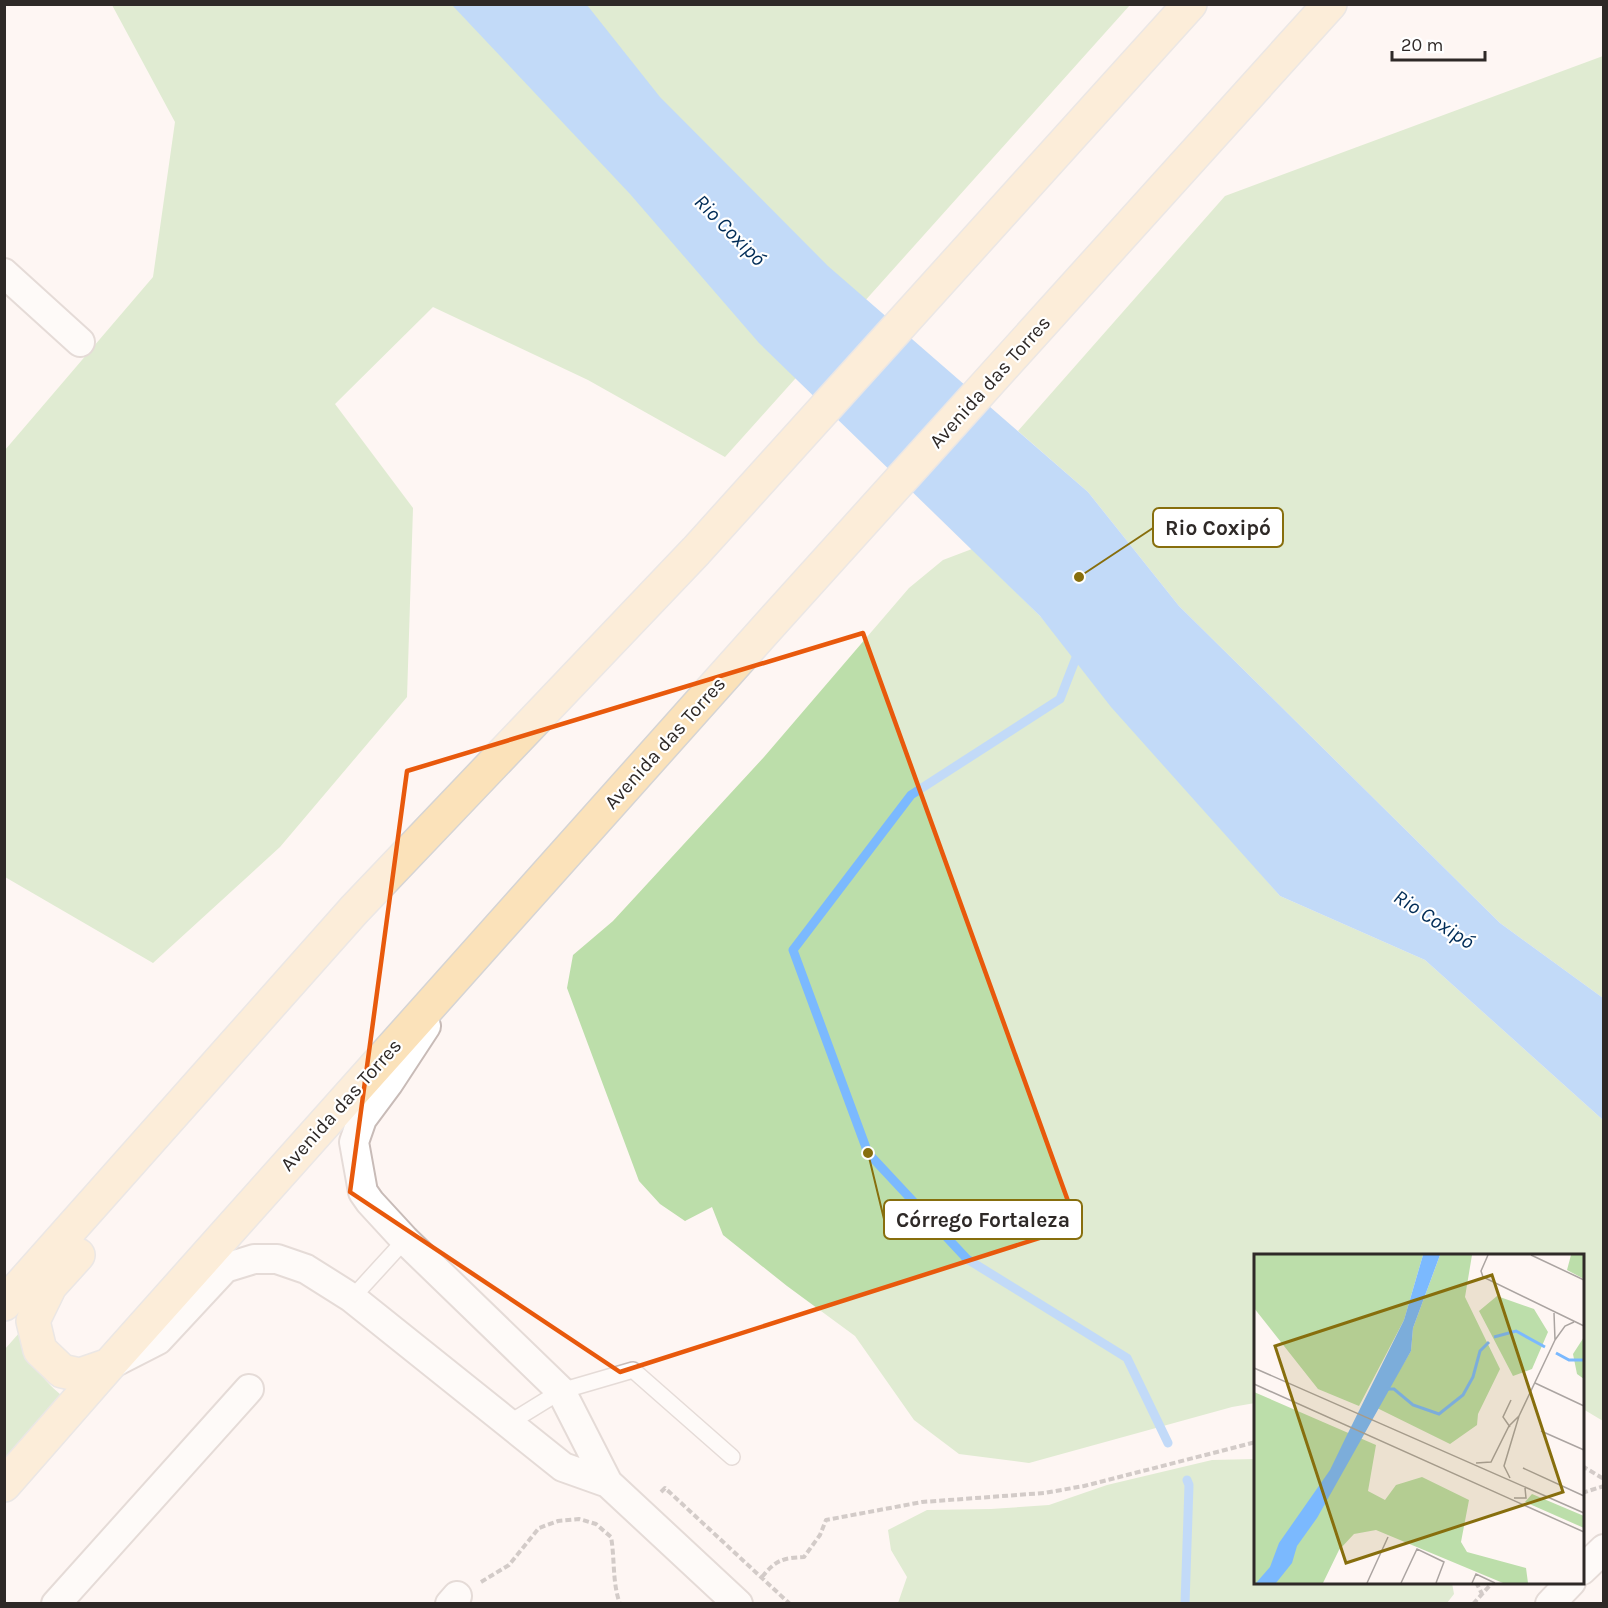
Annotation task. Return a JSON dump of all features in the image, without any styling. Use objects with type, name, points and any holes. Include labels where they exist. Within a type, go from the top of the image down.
[{"type":"main road","points":[[4,1304],[354,910],[696,551],[1191,4]]},
{"type":"main road","name":"Avenida das Torres","points":[[4,1485],[766,629],[1330,4]]},
{"type":"main road","points":[[109,1365],[80,1375],[62,1371],[40,1350],[33,1321],[50,1286],[238,1075],[354,910]]},
{"type":"street","points":[[4,273],[80,342]]},
{"type":"street","points":[[463,968],[388,1084],[362,1119],[354,1142],[363,1192],[405,1239],[561,1391],[608,1484],[738,1604]]},
{"type":"street","points":[[109,1365],[158,1340],[225,1268],[254,1259],[277,1259],[306,1269],[352,1298],[563,1467],[608,1484]]},
{"type":"street","points":[[56,1604],[249,1389]]},
{"type":"street","points":[[1584,1568],[1604,1549]]},
{"type":"street","points":[[1550,1604],[1569,1584]]},
{"type":"lane","points":[[352,1298],[405,1239]]},
{"type":"lane","points":[[509,1423],[561,1391],[633,1370],[732,1457]]},
{"type":"path","points":[[762,1577],[772,1565],[785,1557],[804,1557],[820,1535],[826,1520],[922,1502],[1044,1493],[1084,1486],[1254,1443]]},
{"type":"path","points":[[1584,1467],[1604,1479]]},
{"type":"path","points":[[1584,1492],[1604,1486]]},
{"type":"path","points":[[453,1600],[509,1565],[539,1528],[558,1521],[579,1519],[596,1524],[611,1537],[615,1566],[614,1590],[620,1604]]},
{"type":"path","points":[[1477,1584],[1482,1594]]},
{"type":"path","points":[[1473,1604],[1491,1584]]},
{"type":"highlighted area","points":[[863,633],[1077,1226],[620,1372],[350,1192],[407,771]]},
{"type":"green space","points":[[112,5],[1130,5],[725,457],[588,380],[433,307],[335,404],[413,508],[407,697],[280,847],[153,963],[5,877],[5,450],[153,277],[175,122]]},
{"type":"green space","points":[[1603,56],[1603,998],[1500,923],[1179,606],[1088,492],[1018,431],[1225,196]]},
{"type":"green space","points":[[972,549],[1040,616],[1280,896],[1425,960],[1603,1120],[1603,1421],[1584,1410],[1584,1254],[1254,1254],[1254,1403],[1232,1407],[1029,1463],[959,1454],[914,1420],[855,1336],[723,1235],[712,1207],[685,1221],[660,1204],[639,1181],[567,988],[573,955],[613,921],[764,757],[909,588],[943,560]]},
{"type":"green space","points":[[20,1332],[26,1351],[35,1367],[61,1395],[5,1458],[5,1349]]},
{"type":"green space","points":[[1254,1459],[1254,1584],[1452,1584],[1454,1594],[1447,1603],[898,1603],[907,1577],[891,1550],[888,1530],[927,1510],[1049,1505],[1107,1485],[1212,1460]]},
{"type":"water","name":"Rio Coxipó","points":[[452,5],[587,5],[660,97],[828,266],[1088,492],[1179,606],[1500,923],[1603,998],[1603,1120],[1425,960],[1280,896],[1111,707],[1040,616],[759,343],[630,194]]},
{"type":"waterway","points":[[1079,650],[1060,699],[911,795],[793,950],[868,1153],[967,1259],[1127,1358],[1168,1443]]},
{"type":"waterway","points":[[1185,1604],[1189,1485],[1187,1480]]},
{"type":"place","name":"Rio Coxipó","points":[[1079,577]]},
{"type":"place","name":"Córrego Fortaleza","points":[[868,1153]]}]
